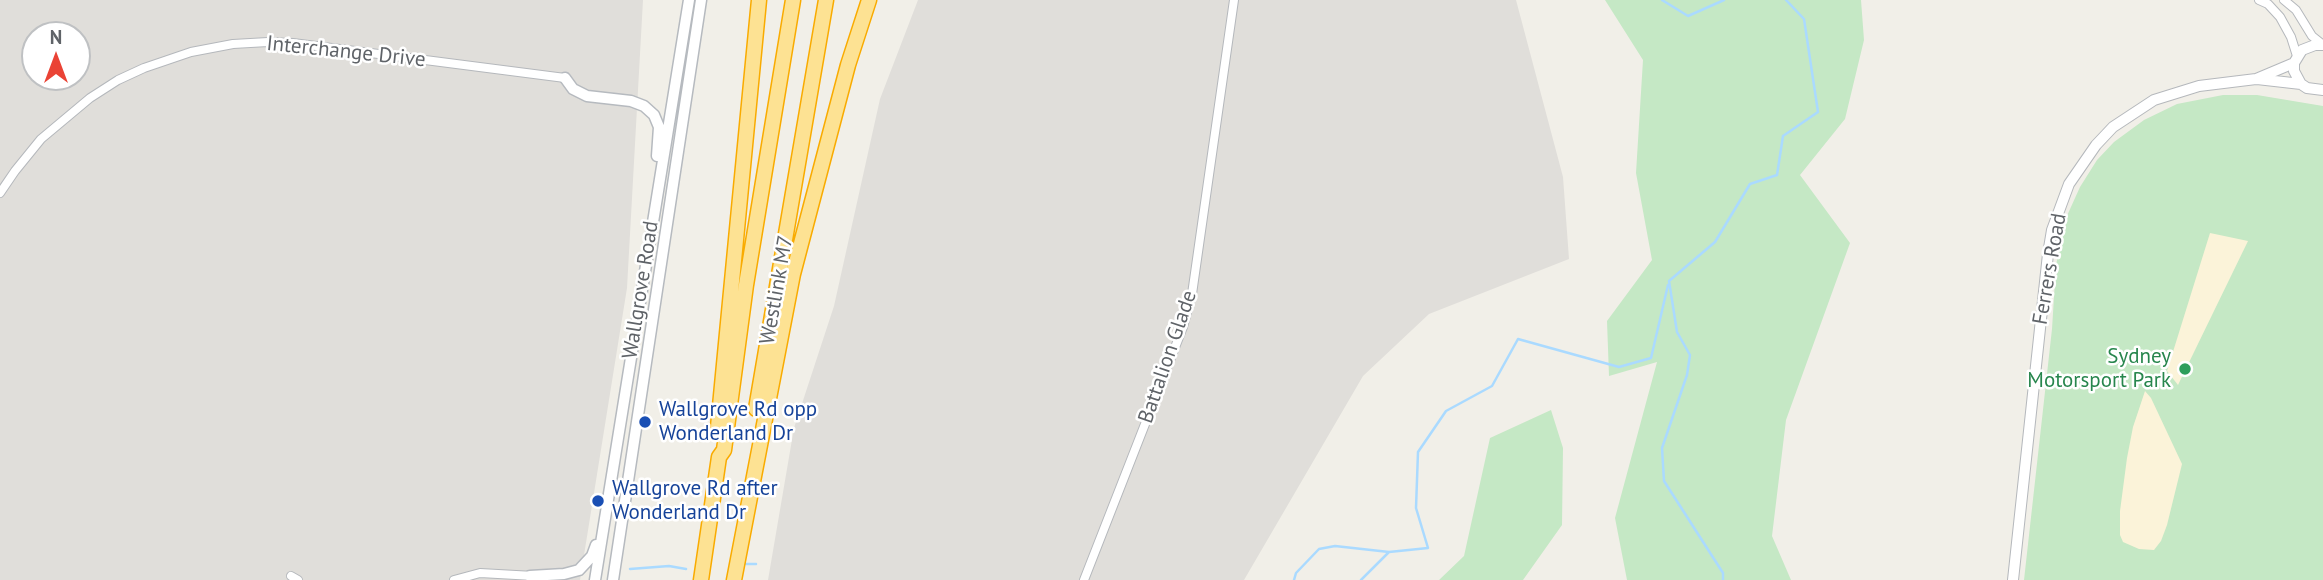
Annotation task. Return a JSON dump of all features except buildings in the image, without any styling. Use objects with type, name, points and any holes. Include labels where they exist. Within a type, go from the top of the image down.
[{"type":"highway","points":[[719,457],[716,449],[759,0]]},
{"type":"highway","name":"Westlink M7","points":[[701,580],[719,457],[724,450],[746,285],[793,0]]},
{"type":"highway","name":"Westlink M7","points":[[726,580],[826,0]]},
{"type":"highway","points":[[734,580],[790,288],[848,65],[869,0]]},
{"type":"main road","name":"Wallgrove Road","points":[[595,580],[689,0]]},
{"type":"main road","name":"Wallgrove Road","points":[[613,580],[701,0]]},
{"type":"main road","points":[[565,78],[579,93],[638,103],[654,115],[659,127],[653,218]]},
{"type":"main road","points":[[648,251],[663,254]]},
{"type":"main road","points":[[530,576],[564,575],[579,570],[592,556],[604,527]]},
{"type":"street","name":"Battalion Glade","points":[[1084,580],[1183,327],[1192,294],[1234,0]]},
{"type":"street","points":[[2259,0],[2268,4],[2291,37],[2296,78],[2301,84]]},
{"type":"street","points":[[2284,0],[2296,10],[2312,36],[2323,45]]},
{"type":"street","name":"Interchange Drive","points":[[0,193],[3,183],[41,139],[90,98],[118,80],[170,58],[233,44],[293,43],[565,78]]},
{"type":"street","name":"Ferrers Road","points":[[2256,79],[2295,60],[2308,46],[2323,45]]},
{"type":"street","name":"Ferrers Road","points":[[2013,580],[2048,254],[2052,230],[2069,184],[2096,145],[2113,127],[2154,100],[2199,86],[2256,79],[2301,84],[2315,90],[2323,90]]},
{"type":"street","points":[[454,580],[480,573],[562,580]]},
{"type":"shaded area","points":[[0,0],[643,0],[627,288],[580,580],[0,580]]},
{"type":"shaded area","points":[[918,0],[1516,0],[1563,177],[1569,259],[1429,314],[1363,376],[1244,580],[768,580],[794,428],[834,306],[880,99]]},
{"type":"green space","points":[[1605,0],[1861,0],[1864,40],[1845,119],[1800,175],[1850,243],[1786,420],[1772,536],[1791,580],[1627,580],[1615,518],[1657,362],[1609,376],[1607,321],[1652,260],[1636,173],[1643,60]]},
{"type":"green space","name":"Sydney Motorsport Park","points":[[2223,95],[2257,95],[2323,106],[2323,580],[2024,580],[2052,329],[2056,265],[2066,218],[2080,187],[2097,160],[2114,142],[2144,120],[2177,104]]},
{"type":"green space","points":[[1551,410],[1563,448],[1562,525],[1523,580],[1439,580],[1464,556],[1490,438]]},
{"type":"sand","points":[[2210,233],[2248,241],[2178,385],[2167,371]]},
{"type":"sand","points":[[2145,391],[2151,398],[2182,464],[2167,525],[2154,550],[2139,549],[2123,542],[2120,535],[2120,511],[2127,458],[2133,427]]},
{"type":"waterway","points":[[1662,0],[1688,16],[1724,0]]},
{"type":"waterway","points":[[1723,580],[1723,573],[1664,481],[1662,448],[1687,375],[1690,355],[1677,332],[1669,281],[1715,242],[1750,184],[1777,175],[1783,136],[1818,112],[1804,19],[1786,0]]},
{"type":"waterway","points":[[1361,580],[1389,552],[1428,548],[1416,508],[1418,452],[1446,411],[1492,386],[1518,339],[1619,367],[1651,358],[1668,285]]},
{"type":"waterway","points":[[1294,580],[1296,573],[1319,549],[1335,546],[1389,552]]},
{"type":"waterway","points":[[746,564],[756,564]]},
{"type":"waterway","points":[[630,569],[669,566],[686,569]]},
{"type":"place","name":"Sydney Motorsport Park","points":[[2185,369]]},
{"type":"place","name":"Wallgrove Rd opp Wonderland Dr","points":[[645,422]]},
{"type":"place","name":"Wallgrove Rd after Wonderland Dr","points":[[598,501]]}]
